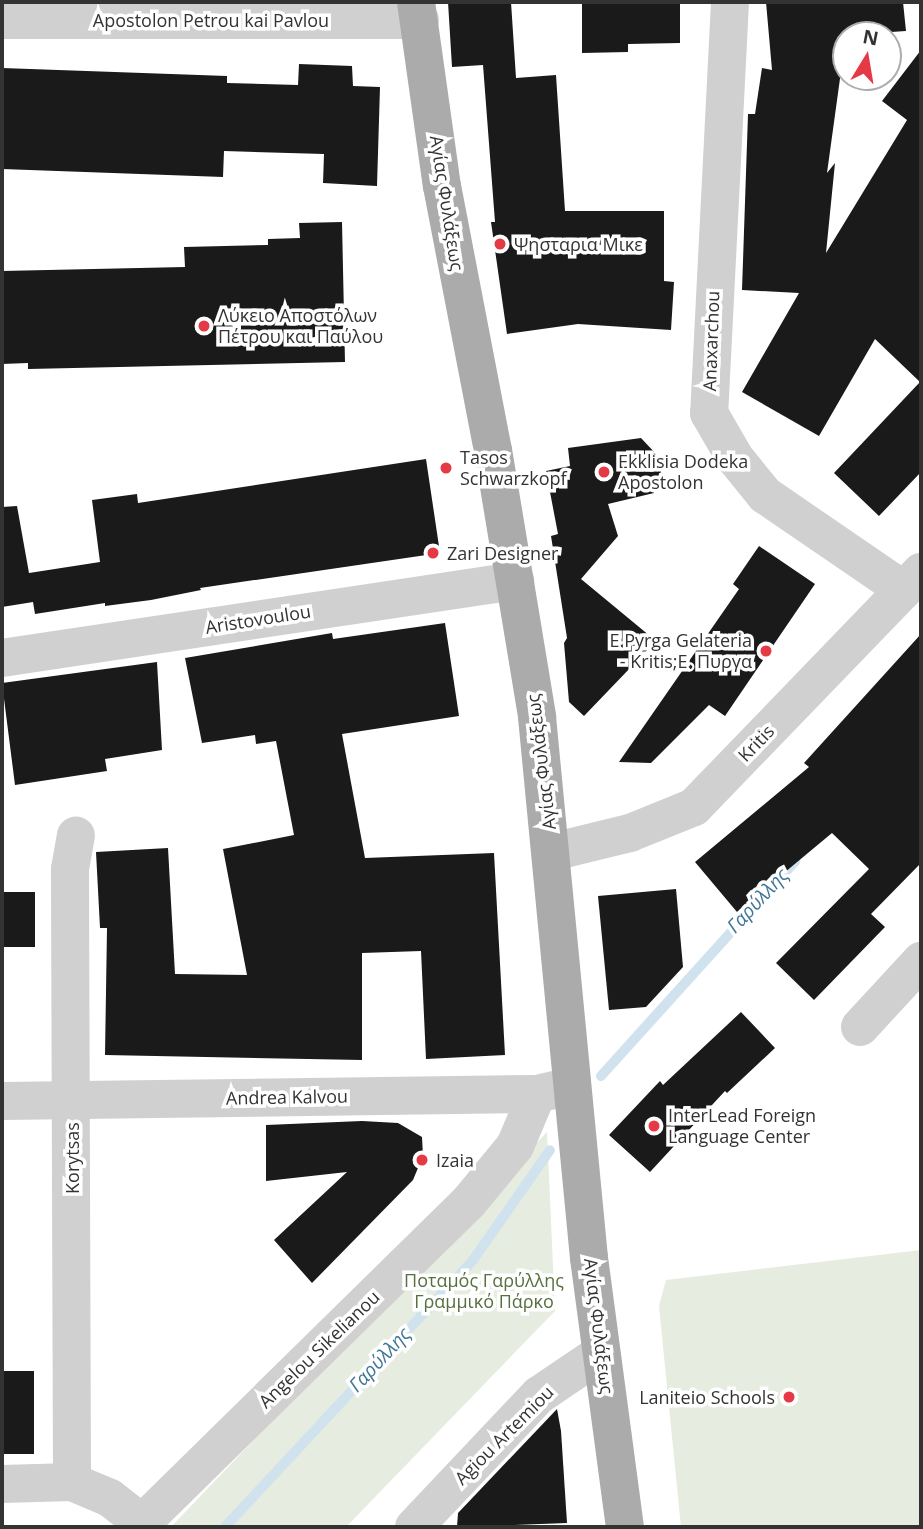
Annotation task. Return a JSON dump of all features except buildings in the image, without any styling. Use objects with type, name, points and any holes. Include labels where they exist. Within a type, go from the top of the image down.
[{"type":"main road","name":"Αγίας Φυλάξεως","points":[[418,11],[442,186],[537,716],[552,852],[554,1090],[601,1353],[625,1527]]},
{"type":"street","name":"Anaxarchou","points":[[730,2],[709,413],[735,458],[765,495],[913,581]]},
{"type":"street","name":"Apostolon Petrou kai Pavlou","points":[[2,20],[62,11],[418,11]]},
{"type":"street","name":"Aristovoulou","points":[[2,658],[514,581]]},
{"type":"street","name":"Kritis","points":[[552,852],[630,833],[694,807],[913,581]]},
{"type":"street","name":"Korytsas","points":[[72,1482],[70,869],[76,836]]},
{"type":"street","points":[[859,1027],[921,961]]},
{"type":"street","name":"Andrea Kalvou","points":[[2,1101],[554,1090]]},
{"type":"street","name":"Angelou Sikelianou","points":[[140,1525],[468,1203],[515,1146],[554,1090]]},
{"type":"street","name":"Agiou Artemiou","points":[[414,1527],[539,1395],[601,1353]]},
{"type":"street","points":[[2,1484],[72,1482],[110,1498],[140,1525]]},
{"type":"green space","name":"Ποταμός Γαρύλλης Γραμμικό Πάρκο","points":[[547,1132],[555,1311],[346,1527],[171,1527]]},
{"type":"green space","name":"Laniteio Schools","points":[[921,1250],[921,1527],[681,1527],[659,1306],[666,1280]]},
{"type":"waterway","name":"Γαρύλλης","points":[[601,1076],[795,861]]},
{"type":"waterway","name":"Γαρύλλης","points":[[225,1527],[473,1260],[550,1150]]},
{"type":"place","name":"Ψησταρια Μικε","points":[[500,244]]},
{"type":"place","name":"Λύκειο Αποστόλων Πέτρου και Παύλου","points":[[204,326]]},
{"type":"place","name":"Tasos Schwarzkopf","points":[[446,468]]},
{"type":"place","name":"Ekklisia Dodeka Apostolon","points":[[604,472]]},
{"type":"place","name":"Zari Designer","points":[[433,553]]},
{"type":"place","name":"E.Pyrga Gelateria - Kritis;Ε. Πυργα","points":[[766,651]]},
{"type":"place","name":"InterLead Foreign Language Center","points":[[654,1126]]},
{"type":"place","name":"Izaia","points":[[422,1160]]},
{"type":"place","name":"Laniteio Schools","points":[[789,1397]]}]
